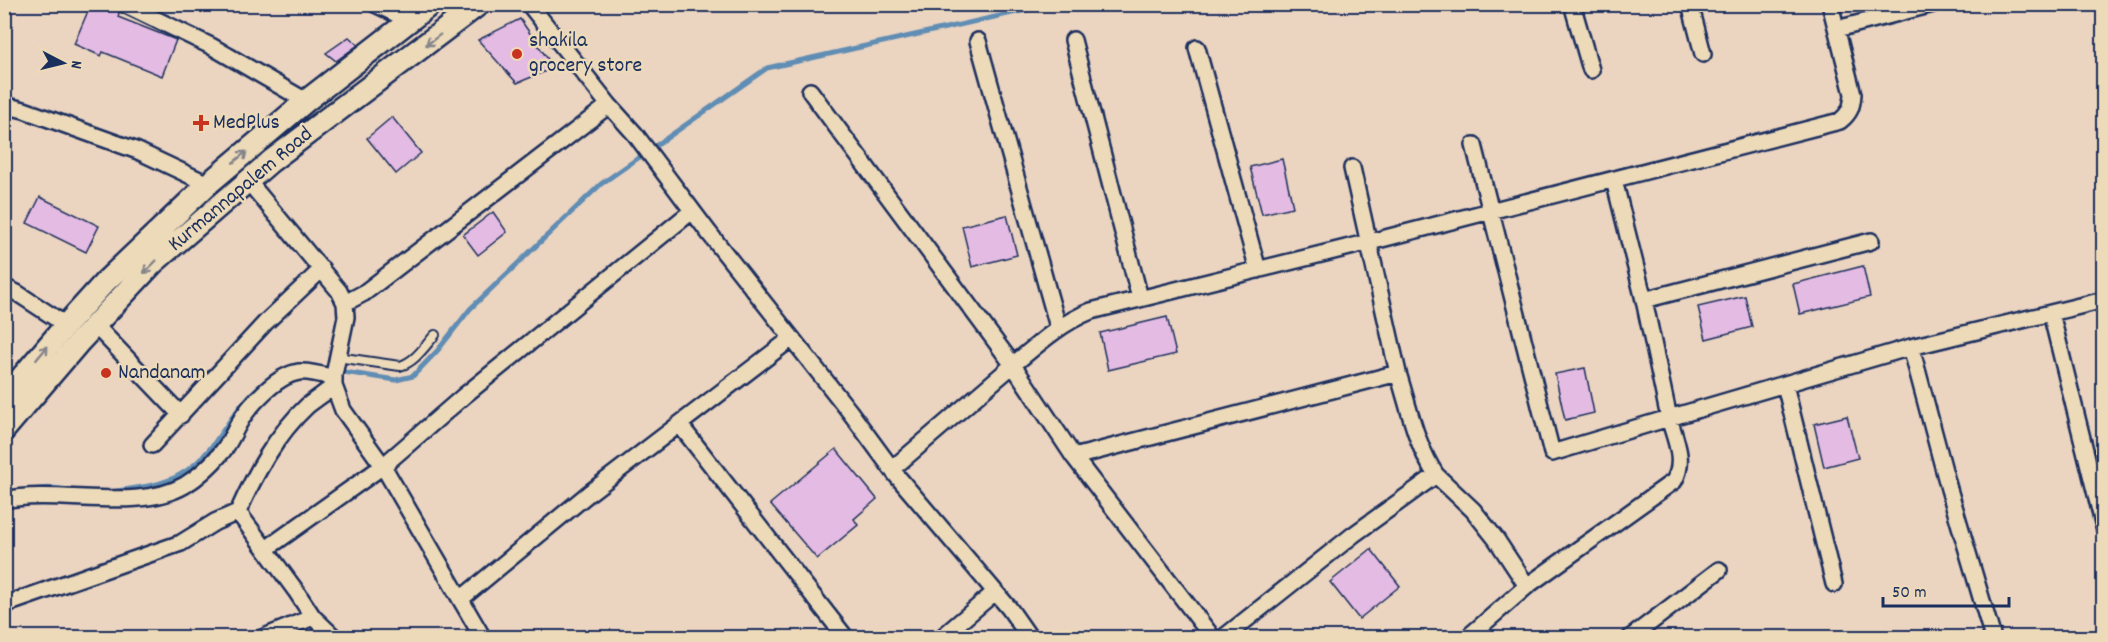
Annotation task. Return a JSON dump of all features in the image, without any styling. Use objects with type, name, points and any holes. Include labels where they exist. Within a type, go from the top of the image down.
[{"type":"main road","name":"Kurmannapalem Road","points":[[4,398],[105,282],[208,183],[306,101],[431,4]]},
{"type":"main road","name":"Kurmannapalem Road","points":[[4,430],[95,325],[152,264],[271,161],[479,4]]},
{"type":"street","points":[[124,4],[210,46],[306,101]]},
{"type":"street","points":[[375,4],[409,20]]},
{"type":"street","points":[[529,4],[609,105],[635,134],[892,469],[995,592],[1030,638]]},
{"type":"street","points":[[1572,4],[1591,70]]},
{"type":"street","points":[[1690,4],[1703,54]]},
{"type":"street","points":[[892,469],[1058,327],[1091,311],[1840,121],[1848,114],[1852,106],[1853,94],[1830,4]]},
{"type":"street","points":[[1837,30],[1933,4]]},
{"type":"street","points":[[978,40],[1058,327]]},
{"type":"street","points":[[1073,40],[1140,298]]},
{"type":"street","points":[[1197,48],[1258,270]]},
{"type":"street","points":[[810,91],[1013,365],[1074,457],[1213,638]]},
{"type":"street","points":[[345,303],[364,293],[609,105]]},
{"type":"street","points":[[5,106],[24,110],[138,151],[208,183]]},
{"type":"street","points":[[1474,145],[1552,453],[1911,347],[2103,300]]},
{"type":"street","points":[[1352,168],[1398,373],[1426,461],[1436,475],[1473,510],[1496,539],[1527,586]]},
{"type":"street","points":[[1474,635],[1527,586],[1674,481],[1680,471],[1681,460],[1614,180]]},
{"type":"street","points":[[248,181],[339,291],[345,303],[346,317],[335,372],[343,410],[383,466],[462,598],[483,638]]},
{"type":"street","points":[[266,549],[383,466],[465,395],[692,211]]},
{"type":"street","points":[[1644,300],[1871,241]]},
{"type":"street","points":[[152,445],[266,322],[322,269]]},
{"type":"street","points":[[4,287],[66,325]]},
{"type":"street","points":[[2051,313],[2103,527]]},
{"type":"street","points":[[95,325],[180,415]]},
{"type":"street","points":[[462,598],[588,494],[792,338]]},
{"type":"street","points":[[1911,347],[1949,489],[1993,638]]},
{"type":"street","points":[[4,500],[32,496],[132,498],[168,492],[184,486],[224,450],[249,409],[272,385],[296,372],[335,372]]},
{"type":"street","points":[[4,605],[181,543],[215,522],[238,512],[266,457],[291,423],[309,405],[335,372]]},
{"type":"street","points":[[1074,457],[1398,373]]},
{"type":"street","points":[[1785,385],[1834,584]]},
{"type":"street","points":[[680,425],[846,638]]},
{"type":"street","points":[[1223,638],[1353,535],[1436,475]]},
{"type":"street","points":[[238,512],[313,617],[335,638]]},
{"type":"street","points":[[1630,638],[1719,570]]},
{"type":"street","points":[[941,638],[995,592]]},
{"type":"street","points":[[262,638],[313,617]]},
{"type":"lane","points":[[335,372],[408,364],[435,335]]},
{"type":"building","points":[[91,4],[110,4],[119,13],[118,17],[176,40],[162,76],[103,52],[101,56],[74,44]]},
{"type":"building","name":"shakila grocery store","points":[[520,19],[554,68],[517,83],[478,40]]},
{"type":"building","points":[[349,37],[358,45],[336,61],[326,53]]},
{"type":"building","points":[[392,117],[421,153],[396,174],[367,138]]},
{"type":"building","points":[[1282,159],[1293,207],[1262,214],[1250,167]]},
{"type":"building","points":[[40,197],[99,226],[86,252],[27,223]]},
{"type":"building","points":[[493,212],[507,232],[478,255],[463,235]]},
{"type":"building","points":[[1007,215],[1017,255],[972,267],[962,226]]},
{"type":"building","points":[[1863,266],[1870,297],[1800,314],[1793,284]]},
{"type":"building","points":[[1745,296],[1752,327],[1706,339],[1698,307]]},
{"type":"building","points":[[1167,317],[1176,354],[1108,370],[1100,333]]},
{"type":"building","points":[[1585,368],[1594,413],[1565,420],[1555,374]]},
{"type":"building","points":[[1847,416],[1858,458],[1824,467],[1814,424]]},
{"type":"building","points":[[836,449],[877,499],[854,519],[858,525],[817,559],[770,504]]},
{"type":"building","points":[[1371,549],[1400,586],[1359,619],[1330,582]]},
{"type":"waterway","points":[[337,371],[396,380],[413,376],[438,350],[470,309],[601,184],[767,68],[1053,4]]},
{"type":"waterway","points":[[109,492],[144,487],[185,472],[209,451],[240,407],[265,382]]},
{"type":"waterway","points":[[4,492],[52,488],[70,490]]},
{"type":"place","name":"shakila grocery store","points":[[517,54]]},
{"type":"place","name":"MedPlus","points":[[201,123]]},
{"type":"place","name":"Nandanam","points":[[106,373]]}]
